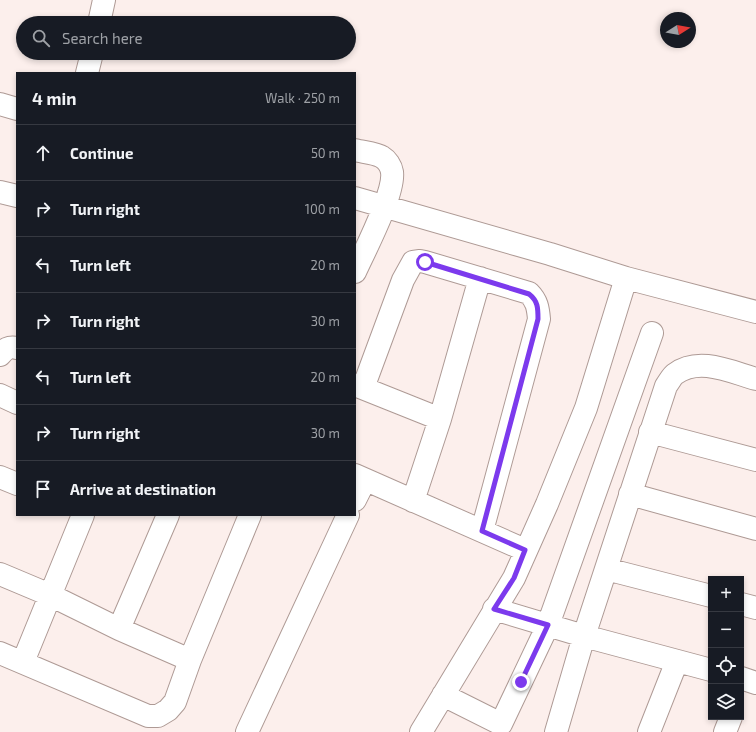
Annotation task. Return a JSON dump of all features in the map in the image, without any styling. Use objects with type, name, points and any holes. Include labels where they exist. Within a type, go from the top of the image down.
[{"type":"street","points":[[101,16],[104,0]]},
{"type":"street","points":[[87,72],[90,60]]},
{"type":"street","points":[[0,104],[16,109]]},
{"type":"street","points":[[356,150],[382,157],[390,165],[392,172],[391,184],[385,206],[356,270]]},
{"type":"street","points":[[0,192],[16,196]]},
{"type":"street","points":[[356,198],[626,278],[756,312]]},
{"type":"street","points":[[440,419],[359,386],[403,280],[413,262],[420,261],[529,294],[534,298],[537,305],[538,319],[482,531]]},
{"type":"street","points":[[413,501],[440,419],[480,278]]},
{"type":"street","points":[[421,732],[514,578],[525,550],[548,504],[586,408],[626,278]]},
{"type":"street","points":[[443,695],[499,728],[548,625],[652,334]]},
{"type":"street","points":[[0,355],[7,348],[16,348]]},
{"type":"street","points":[[556,732],[584,636],[666,386],[674,374],[685,368],[696,365],[708,366],[756,379]]},
{"type":"street","points":[[0,395],[16,403]]},
{"type":"street","points":[[650,432],[756,460]]},
{"type":"street","points":[[0,477],[16,484]]},
{"type":"street","points":[[356,496],[360,478],[525,550]]},
{"type":"street","points":[[630,494],[756,529]]},
{"type":"street","points":[[23,662],[82,516]]},
{"type":"street","points":[[118,628],[168,516]]},
{"type":"street","points":[[0,653],[148,716],[162,724],[168,710],[175,702],[190,660],[250,516]]},
{"type":"street","points":[[247,732],[348,516]]},
{"type":"street","points":[[606,569],[708,595]]},
{"type":"street","points":[[0,574],[50,595],[118,628],[190,660]]},
{"type":"street","points":[[744,605],[756,608]]},
{"type":"street","points":[[494,609],[584,636],[708,669]]},
{"type":"street","points":[[648,732],[677,661]]},
{"type":"street","points":[[725,732],[730,720]]},
{"type":"route","points":[[425,262],[529,294],[534,298],[537,305],[538,319],[482,531],[525,550],[514,578],[494,609],[548,625],[521,682]]}]
